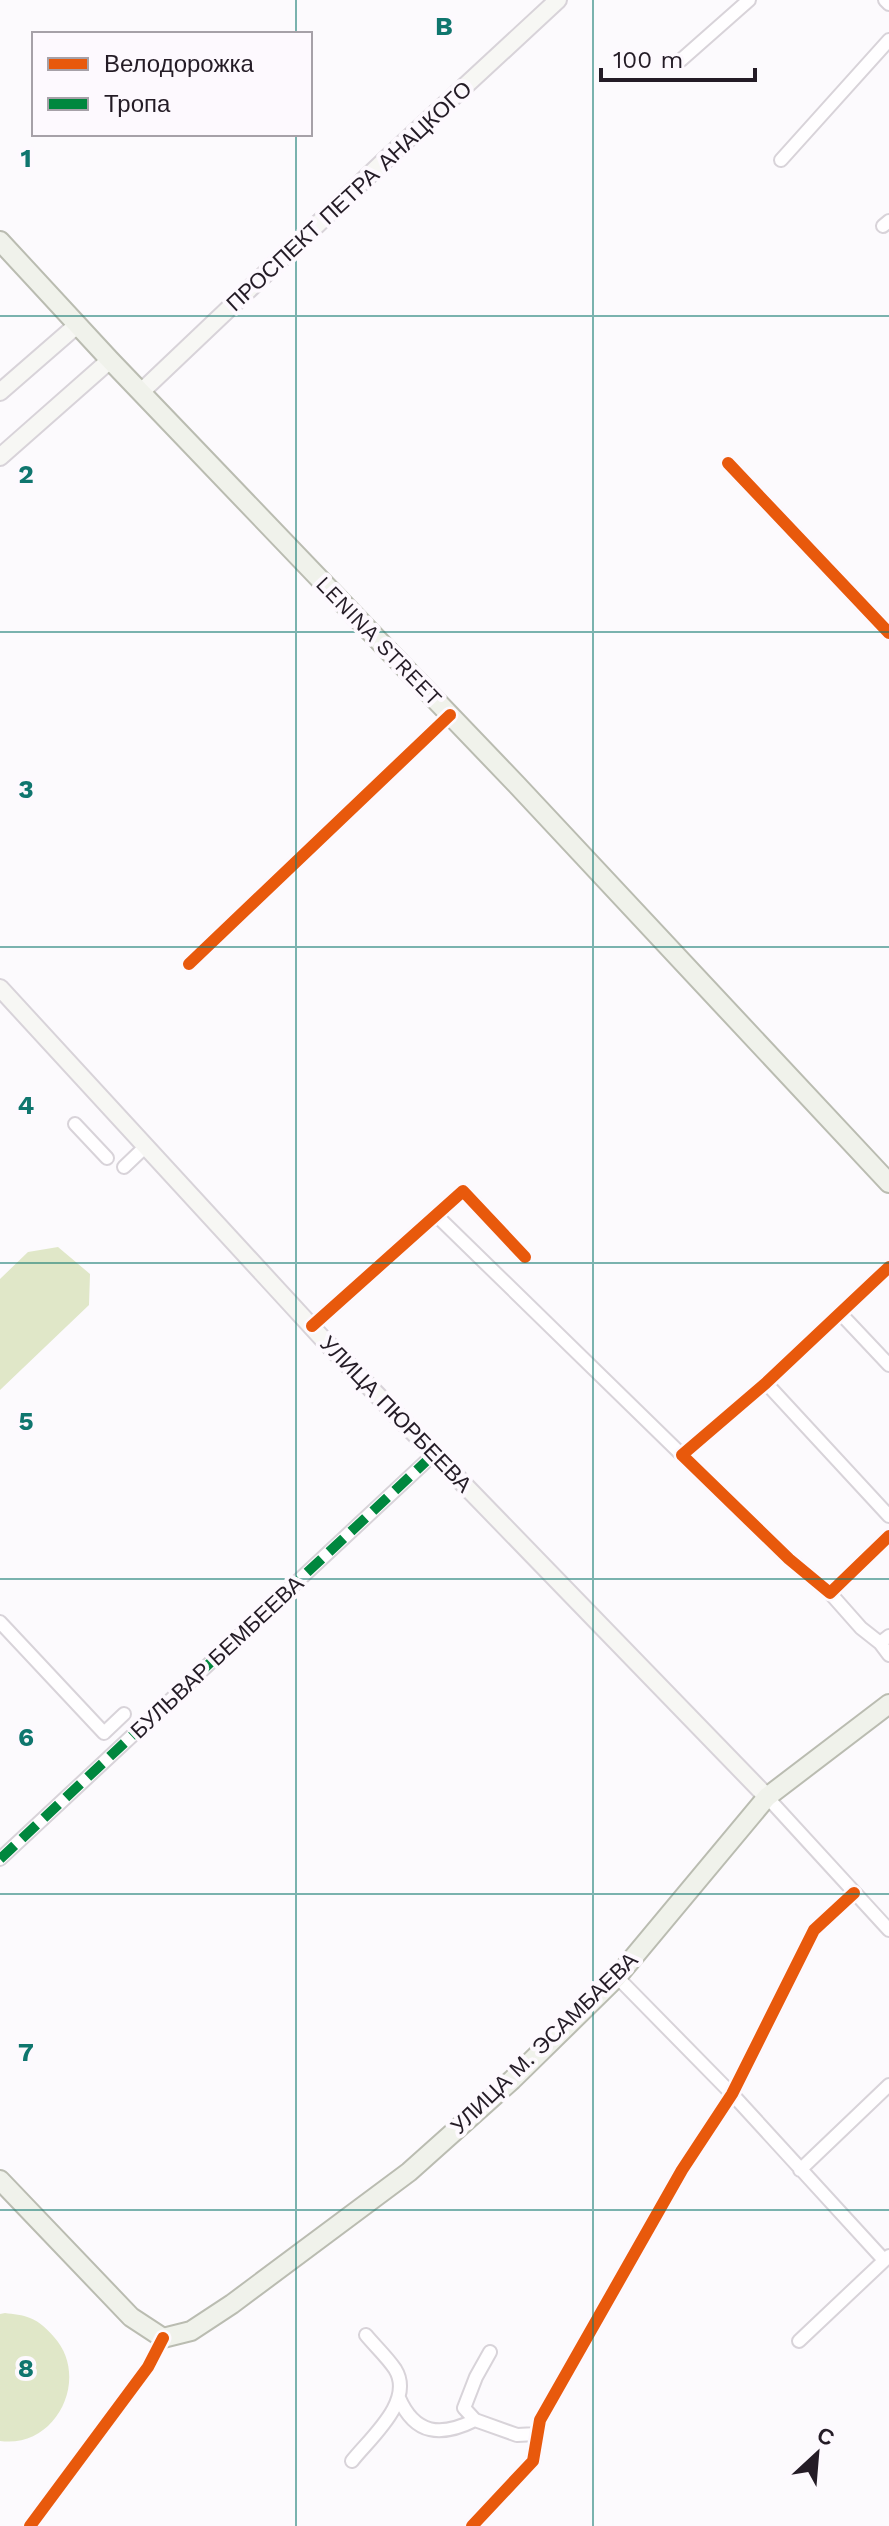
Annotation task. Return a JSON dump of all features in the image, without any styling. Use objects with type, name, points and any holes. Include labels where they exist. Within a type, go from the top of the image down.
[{"type":"main road","name":"ПРОСПЕКТ ПЕТРА АНАЦКОГО","points":[[141,392],[558,0]]},
{"type":"main road","name":"LENINA STREET","points":[[0,241],[889,1183]]},
{"type":"main road","points":[[0,392],[77,325]]},
{"type":"main road","points":[[0,457],[110,360]]},
{"type":"main road","name":"УЛИЦА ПЮРБЕЕВА","points":[[0,988],[312,1326],[767,1797]]},
{"type":"main road","name":"УЛИЦА М. ЭСАМБАЕВА","points":[[163,2338],[191,2331],[232,2304],[409,2172],[512,2080],[617,1977],[767,1797],[889,1704]]},
{"type":"main road","points":[[0,2180],[131,2317],[163,2338]]},
{"type":"street","points":[[681,60],[749,0]]},
{"type":"street","points":[[781,160],[889,40]]},
{"type":"street","points":[[728,463],[889,633]]},
{"type":"street","points":[[189,964],[450,715]]},
{"type":"street","points":[[75,1124],[107,1158]]},
{"type":"street","points":[[124,1167],[146,1146]]},
{"type":"street","points":[[312,1326],[463,1191],[525,1257]]},
{"type":"street","points":[[436,1215],[789,1559],[830,1593],[861,1628],[885,1639],[889,1655]]},
{"type":"street","points":[[682,1455],[766,1383],[889,1267]]},
{"type":"street","points":[[840,1313],[889,1365]]},
{"type":"street","points":[[766,1383],[889,1516]]},
{"type":"street","name":"БУЛЬВАР БЕМБЕЕВА","points":[[0,1859],[434,1454]]},
{"type":"street","points":[[879,1505],[889,1495]]},
{"type":"street","points":[[830,1593],[889,1536]]},
{"type":"street","name":"БУЛЬВАР БЕМБЕЕВА","points":[[0,1622],[104,1733],[124,1714]]},
{"type":"street","points":[[767,1797],[889,1930]]},
{"type":"street","points":[[472,2526],[533,2461],[540,2420],[666,2198],[732,2094],[814,1930],[854,1893]]},
{"type":"street","points":[[617,1977],[887,2258],[799,2341]]},
{"type":"street","points":[[800,2170],[889,2085]]},
{"type":"street","points":[[366,2335],[397,2371],[399,2398],[405,2413],[422,2428],[438,2431],[475,2420]]},
{"type":"street","points":[[30,2526],[148,2367],[163,2338]]},
{"type":"street","points":[[490,2352],[464,2408],[475,2420],[517,2435],[537,2434]]},
{"type":"street","points":[[352,2461],[388,2417],[399,2398]]},
{"type":"green space","points":[[58,1247],[90,1274],[89,1305],[0,1390],[0,1279],[28,1252]]},
{"type":"green space","points":[[0,2314],[30,2318],[46,2329],[65,2354],[69,2372],[68,2390],[62,2407],[37,2434],[20,2441],[0,2441]]},
{"type":"marked path","points":[[0,1859],[434,1454]]},
{"type":"cycle path","points":[[728,463],[889,633]]},
{"type":"cycle path","points":[[189,964],[450,715]]},
{"type":"cycle path","points":[[312,1326],[463,1191],[525,1257]]},
{"type":"cycle path","points":[[889,1267],[766,1383],[682,1455],[789,1559],[830,1593],[889,1536]]},
{"type":"cycle path","points":[[472,2526],[533,2461],[540,2420],[682,2170],[732,2094],[814,1930],[854,1893]]},
{"type":"cycle path","points":[[30,2526],[148,2367],[163,2338]]}]
